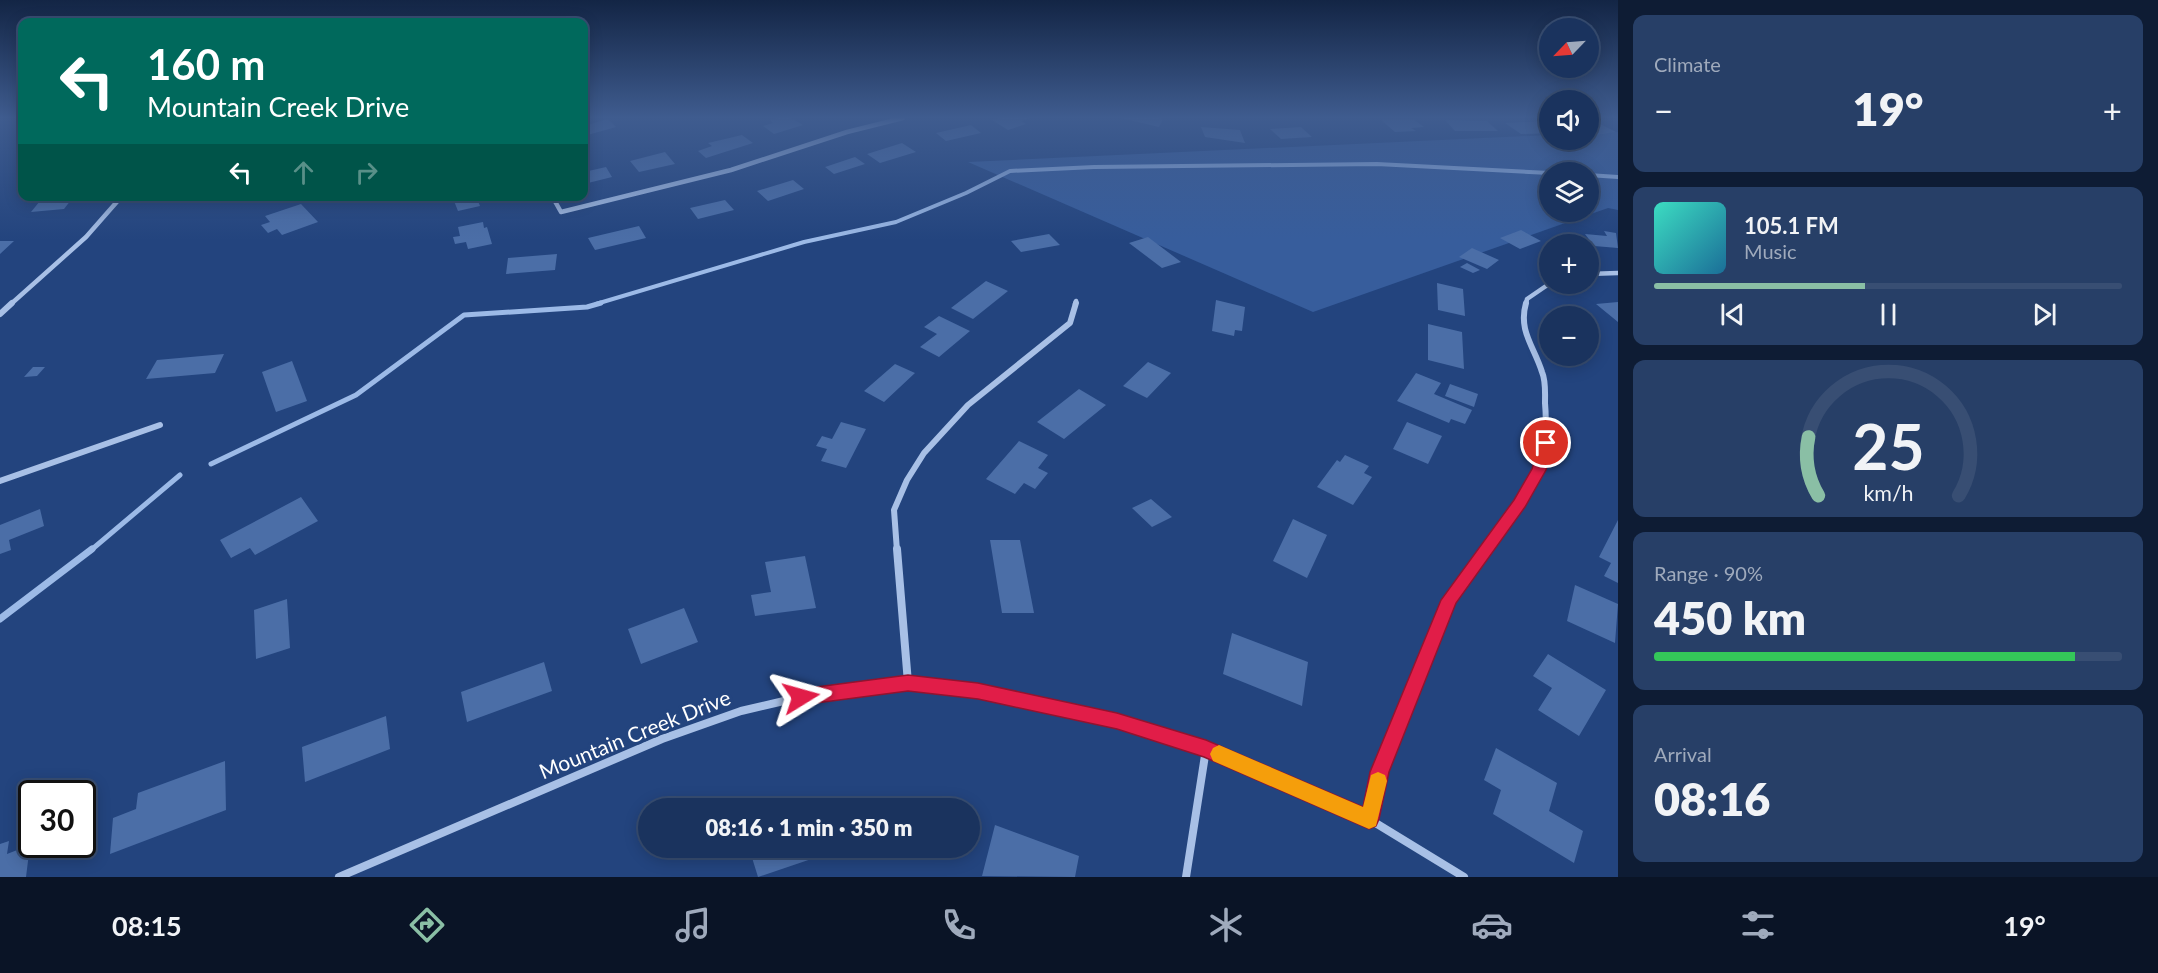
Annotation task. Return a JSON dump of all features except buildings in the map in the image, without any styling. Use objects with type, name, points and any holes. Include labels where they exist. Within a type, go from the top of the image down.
[{"type":"street","points":[[555,201],[561,212],[764,159]]},
{"type":"street","points":[[0,314],[86,237],[118,201]]},
{"type":"street","points":[[1599,274],[1618,273]]},
{"type":"street","points":[[1369,819],[1380,772],[1449,600],[1519,504],[1539,470],[1546,443],[1544,373],[1529,344],[1522,317],[1527,299],[1539,291]]},
{"type":"street","points":[[908,683],[894,510],[900,490],[933,441],[966,408],[1070,323],[1076,301]]},
{"type":"street","points":[[0,481],[160,425]]},
{"type":"street","name":"Mountain Creek Drive","points":[[339,877],[662,739],[741,711],[801,697],[908,683],[978,691],[1117,721],[1206,749],[1369,819],[1464,877]]},
{"type":"street","points":[[1186,877],[1206,749]]},
{"type":"shaded area","points":[[1034,159],[1618,159],[1618,210],[1608,208],[1599,211],[1599,162],[1539,162],[1539,222],[1568,222],[1313,312],[968,162]]},
{"type":"waterway","points":[[596,304],[804,242],[896,222],[966,193],[1010,171],[1094,167],[1377,164],[1539,172]]},
{"type":"waterway","points":[[1599,176],[1618,177]]},
{"type":"waterway","points":[[211,464],[356,395],[464,315],[587,307],[601,303]]},
{"type":"waterway","points":[[90,551],[180,475]]},
{"type":"waterway","points":[[0,619],[92,549]]},
{"type":"slow traffic","points":[[1219,754],[1369,819],[1378,781]]},
{"type":"route","points":[[801,697],[908,683],[978,691],[1117,721],[1206,749],[1369,819],[1380,772],[1449,600],[1519,504],[1539,470],[1546,443]]}]
